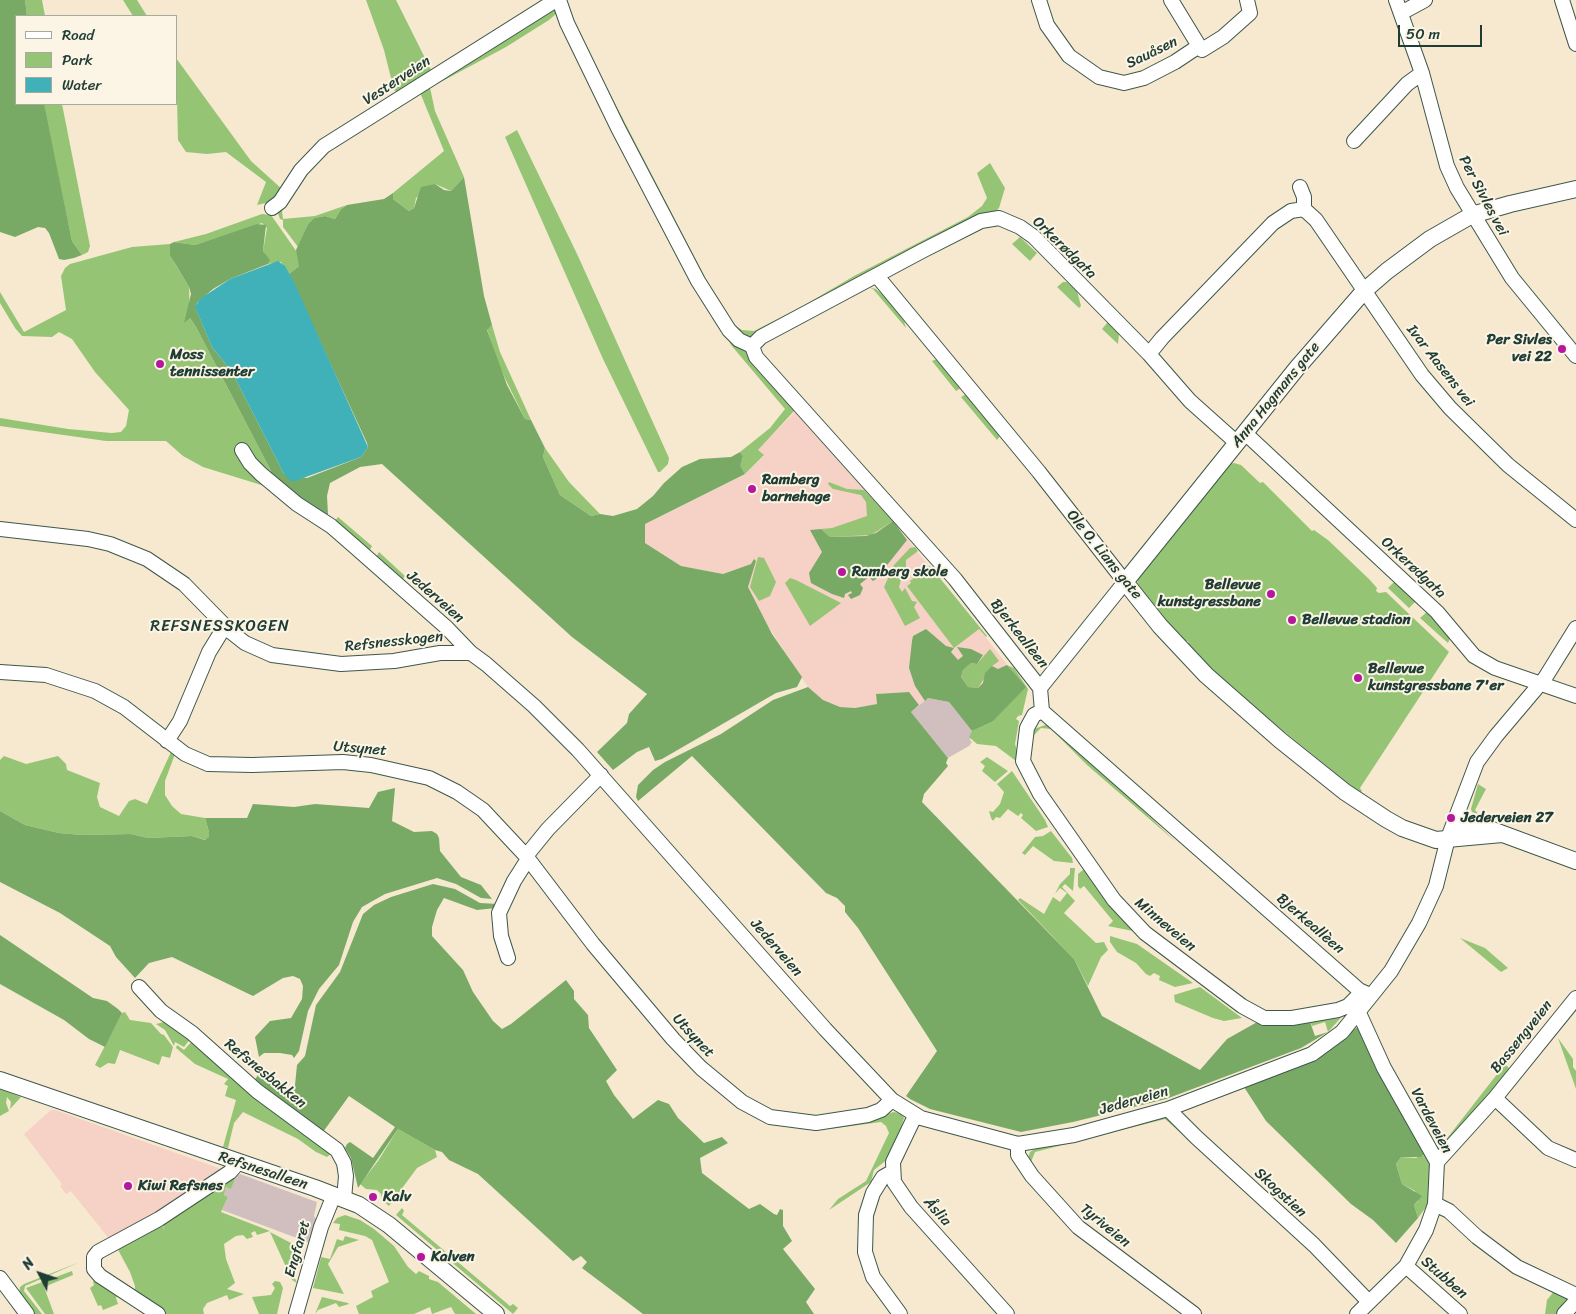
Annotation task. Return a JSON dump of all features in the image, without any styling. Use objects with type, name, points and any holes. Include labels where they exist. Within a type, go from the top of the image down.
[{"type":"street","name":"Vesterveien","points":[[272,208],[280,202],[300,170],[324,146],[557,0]]},
{"type":"street","points":[[557,0],[618,128],[698,281],[729,330],[739,340],[752,346]]},
{"type":"street","name":"Sauåsen","points":[[1039,0],[1047,25],[1069,56],[1088,71],[1108,81],[1124,83],[1144,78],[1175,62],[1199,46]]},
{"type":"street","name":"Sauåsen","points":[[1171,0],[1202,50],[1223,37],[1250,13],[1247,0]]},
{"type":"street","name":"Per Sivles vei","points":[[1396,0],[1422,73],[1447,166],[1472,215],[1512,278],[1576,356]]},
{"type":"street","points":[[1402,14],[1425,0]]},
{"type":"street","points":[[1562,0],[1576,44]]},
{"type":"street","points":[[1354,141],[1408,84],[1422,73]]},
{"type":"street","points":[[1149,354],[1162,338],[1274,223],[1291,211],[1304,209],[1304,197],[1300,187]]},
{"type":"street","name":"Anna Hagmans gate","points":[[1040,688],[1296,368],[1364,291],[1413,250],[1472,215],[1576,189]]},
{"type":"street","name":"Ivar Aasens vei","points":[[1304,209],[1316,220],[1422,375],[1450,408],[1508,465],[1576,520]]},
{"type":"street","name":"Orkerødgata","points":[[752,346],[761,337],[981,221],[992,217],[1006,219],[1034,237],[1149,354],[1190,401],[1241,438],[1432,607],[1474,656],[1495,668],[1576,696]]},
{"type":"street","name":"Ole O. Lians gate","points":[[877,276],[1039,472],[1160,626],[1206,675],[1280,740],[1345,792],[1386,819],[1436,840],[1502,834]]},
{"type":"street","name":"Bjerkeallèen","points":[[752,346],[756,357],[872,484],[955,579],[1040,688],[1042,711],[1358,990],[1370,995]]},
{"type":"street","name":"Jederveien","points":[[242,450],[250,463],[261,474],[297,504],[331,526],[447,628],[471,653],[534,706],[601,775],[857,1064],[892,1100],[915,1116],[1018,1144],[1074,1135],[1168,1109],[1312,1054],[1334,1040],[1359,1013],[1370,995],[1399,959],[1420,923],[1436,886],[1448,838],[1477,762],[1538,684],[1545,678],[1576,628]]},
{"type":"street","name":"Refsnesskogen","points":[[0,529],[88,539],[110,544],[147,559],[184,584],[225,626],[245,643],[262,651],[314,662],[366,663],[440,653],[471,653]]},
{"type":"street","points":[[167,741],[180,721],[209,652],[225,626]]},
{"type":"street","name":"Utsynet","points":[[0,672],[41,674],[94,690],[124,707],[185,754],[208,764],[252,765],[343,762],[390,768],[429,778],[457,792],[483,810],[527,857],[593,944],[673,1039],[710,1077],[750,1107],[781,1120],[826,1123],[868,1115],[881,1110],[892,1100]]},
{"type":"street","name":"Minneveien","points":[[1042,711],[1034,715],[1027,728],[1023,761],[1040,794],[1087,862],[1121,909],[1141,929],[1242,1006],[1264,1018],[1292,1018],[1338,1010],[1348,1006],[1357,997],[1370,995]]},
{"type":"street","points":[[508,958],[501,936],[499,913],[514,881],[527,857],[566,809],[601,775]]},
{"type":"street","name":"Ole O. Lians gate","points":[[1455,821],[1476,824],[1576,860]]},
{"type":"street","name":"Refsnesbakken","points":[[139,986],[161,1011],[192,1033],[257,1091],[337,1150],[344,1163],[346,1176],[339,1197]]},
{"type":"street","name":"Bassengveien","points":[[1437,1162],[1495,1098],[1576,998]]},
{"type":"street","name":"Vardeveien","points":[[1359,1013],[1373,1047],[1437,1162],[1435,1204]]},
{"type":"street","name":"Refsnesalleen","points":[[0,1080],[339,1197],[383,1220],[496,1314]]},
{"type":"street","name":"Bassengveien","points":[[1495,1098],[1548,1148],[1576,1160]]},
{"type":"street","name":"Skogstien","points":[[1168,1109],[1314,1246],[1369,1302]]},
{"type":"street","points":[[900,1314],[873,1277],[865,1252],[866,1215],[873,1193],[883,1177],[892,1172],[893,1162],[915,1116]]},
{"type":"street","name":"Tyriveien","points":[[1018,1144],[1018,1155],[1032,1176],[1078,1227],[1194,1314]]},
{"type":"street","points":[[158,1314],[100,1276],[93,1265],[94,1257],[98,1252],[159,1219],[223,1176],[238,1163]]},
{"type":"street","name":"Åslia","points":[[892,1172],[894,1182],[911,1207],[1007,1314]]},
{"type":"street","name":"Engfaret","points":[[296,1314],[321,1227],[339,1197]]},
{"type":"street","points":[[1435,1204],[1449,1211],[1477,1237],[1517,1267],[1576,1295]]},
{"type":"street","name":"Stubben","points":[[1357,1314],[1406,1266],[1426,1230],[1435,1204]]},
{"type":"street","name":"Stubben","points":[[1406,1266],[1460,1314]]},
{"type":"street","points":[[0,1278],[27,1314]]},
{"type":"street","points":[[1564,1314],[1576,1301]]},
{"type":"shaded area","name":"Ramberg skole","points":[[795,412],[893,521],[1009,667],[972,731],[949,702],[928,698],[919,705],[908,692],[876,694],[877,704],[855,708],[840,707],[823,700],[808,687],[758,611],[748,587],[754,559],[751,564],[723,574],[681,566],[645,543],[645,524],[745,474],[764,456],[757,450]]},
{"type":"shaded area","points":[[928,698],[949,702],[972,731],[970,740],[972,742],[969,746],[948,758],[911,712]]},
{"type":"shaded area","points":[[51,1110],[224,1170],[135,1229],[110,1240],[71,1191],[66,1194],[60,1186],[62,1184],[24,1134]]},
{"type":"shaded area","points":[[240,1174],[317,1202],[314,1216],[317,1221],[310,1243],[222,1210],[228,1197],[224,1195],[226,1187],[231,1188],[236,1176]]},
{"type":"green space","points":[[0,0],[25,0],[27,15],[15,15],[15,105],[44,105],[72,241],[82,255],[64,260],[59,259],[49,233],[45,228],[38,227],[15,237],[0,232]]},
{"type":"green space","points":[[25,0],[42,0],[45,15],[27,15]]},
{"type":"green space","points":[[123,0],[137,0],[146,15],[132,15]]},
{"type":"green space","points":[[366,0],[396,0],[433,74],[398,93],[394,90],[384,50]]},
{"type":"green space","points":[[553,8],[557,13],[549,20],[506,47],[437,84],[437,81]]},
{"type":"green space","points":[[178,61],[251,161],[283,190],[274,201],[257,205],[266,182],[226,152],[207,154],[186,152],[178,140]]},
{"type":"green space","points":[[594,63],[711,289],[733,324],[742,330],[754,331],[803,306],[854,276],[968,217],[982,206],[987,198],[977,173],[990,163],[1005,188],[999,208],[994,213],[751,339],[744,339],[709,295]]},
{"type":"green space","points":[[429,83],[435,111],[464,177],[451,191],[435,184],[416,198],[414,208],[409,211],[393,199],[393,193],[444,151],[419,90]]},
{"type":"green space","points":[[593,84],[743,347],[795,410],[758,450],[764,455],[745,474],[739,466],[743,458],[740,452],[770,428],[785,409],[731,345]]},
{"type":"green space","points":[[43,105],[62,105],[90,246],[88,252],[82,255],[72,241]]},
{"type":"green space","points":[[517,130],[578,256],[669,458],[668,464],[660,472],[658,472],[603,359],[505,137]]},
{"type":"green space","points":[[464,177],[484,296],[492,325],[487,330],[507,385],[525,419],[531,420],[545,448],[543,457],[560,495],[591,516],[600,514],[613,516],[637,509],[682,467],[700,459],[731,457],[740,452],[743,457],[740,466],[745,474],[645,524],[645,543],[681,566],[723,574],[751,564],[754,559],[756,561],[748,587],[772,634],[802,677],[797,687],[776,693],[662,759],[655,761],[649,747],[637,752],[613,770],[597,752],[627,723],[629,714],[647,694],[572,637],[382,464],[360,467],[330,483],[327,496],[328,514],[325,518],[269,476],[271,471],[196,327],[190,318],[184,323],[191,294],[189,287],[170,255],[170,244],[174,242],[195,245],[257,224],[266,225],[263,251],[270,260],[268,264],[230,279],[213,289],[197,303],[196,309],[212,347],[232,372],[284,474],[307,478],[361,457],[368,447],[367,443],[289,274],[299,266],[296,250],[308,224],[314,218],[325,216],[335,219],[341,209],[347,205],[384,199],[393,193],[393,199],[409,211],[414,208],[421,187],[435,184],[444,190],[451,191]]},
{"type":"green space","points":[[295,189],[282,211],[283,219],[315,216],[347,205],[341,209],[335,219],[325,216],[314,218],[308,224],[298,247],[283,227],[283,220],[280,219],[278,213]]},
{"type":"green space","points":[[262,214],[271,215],[299,255],[299,266],[289,274],[281,262],[268,264],[269,260],[263,251],[267,228],[262,223],[195,245],[174,242],[206,234]]},
{"type":"green space","points":[[1020,237],[1037,253],[1030,261],[1012,244]]},
{"type":"green space","name":"Moss tennissenter","points":[[170,244],[174,262],[189,287],[190,318],[271,471],[269,476],[271,488],[203,467],[183,456],[166,441],[106,441],[0,426],[0,418],[68,429],[112,433],[121,432],[126,426],[129,410],[95,372],[72,339],[59,332],[52,337],[22,336],[0,303],[0,292],[24,332],[66,310],[61,276],[65,268],[70,264],[132,247]]},
{"type":"green space","points":[[1063,282],[1067,282],[1077,291],[1081,306],[1079,308],[1057,287]]},
{"type":"green space","points":[[868,287],[876,289],[885,297],[904,321],[906,328],[873,289]]},
{"type":"green space","points":[[1108,322],[1119,333],[1118,344],[1102,329]]},
{"type":"green space","points":[[492,325],[500,352],[531,420],[525,419],[498,364],[487,329]]},
{"type":"green space","points":[[937,359],[961,388],[956,391],[932,361]]},
{"type":"green space","points":[[966,394],[1000,436],[997,440],[961,397]]},
{"type":"green space","points":[[545,448],[569,482],[600,514],[591,516],[560,495],[543,457]]},
{"type":"green space","name":"Bellevue stadion","points":[[1229,464],[1241,465],[1260,483],[1263,482],[1312,531],[1314,530],[1328,540],[1369,579],[1377,588],[1376,591],[1379,593],[1386,592],[1449,652],[1360,788],[1362,791],[1360,793],[1238,694],[1190,648],[1188,641],[1184,641],[1137,585],[1138,577]]},
{"type":"green space","points":[[829,482],[847,489],[864,490],[893,521],[871,535],[830,537],[821,529],[832,528],[867,516],[866,502],[861,495],[833,489],[828,484]]},
{"type":"green space","points":[[338,517],[372,546],[370,550],[368,551],[334,522]]},
{"type":"green space","points":[[893,521],[907,540],[876,579],[873,581],[869,577],[860,584],[863,588],[860,595],[851,599],[848,595],[852,593],[851,591],[845,594],[844,598],[811,583],[809,573],[822,552],[810,530],[821,529],[830,537],[866,536],[876,533]]},
{"type":"green space","points":[[915,547],[918,551],[906,560],[906,574],[901,580],[899,587],[902,592],[905,588],[912,601],[917,602],[914,607],[920,618],[905,626],[884,587],[894,565],[910,548]]},
{"type":"green space","points":[[379,552],[405,576],[403,579],[376,557]]},
{"type":"green space","points":[[758,557],[764,558],[776,582],[770,596],[759,601],[750,587]]},
{"type":"green space","points":[[930,566],[986,637],[979,629],[954,648],[907,586],[911,583],[910,581]]},
{"type":"green space","points":[[790,578],[841,603],[810,626],[785,583]]},
{"type":"green space","points":[[1396,580],[1417,600],[1409,608],[1388,588]]},
{"type":"green space","points":[[1428,611],[1451,636],[1448,643],[1420,618]]},
{"type":"green space","points":[[926,629],[946,646],[954,648],[951,652],[958,660],[963,656],[957,647],[971,649],[983,655],[977,664],[971,663],[963,670],[961,677],[968,687],[978,688],[983,683],[985,673],[992,666],[998,669],[1007,665],[1026,687],[992,722],[972,731],[949,702],[928,698],[925,701],[915,686],[909,668],[912,641],[913,636]]},
{"type":"green space","points":[[990,649],[999,661],[992,666],[978,688],[968,687],[961,677],[963,670],[971,663],[977,664]]},
{"type":"green space","points":[[1007,665],[1014,668],[1028,689],[1022,715],[1016,719],[1019,721],[1015,744],[1019,758],[1016,761],[996,746],[977,744],[969,737],[972,731],[992,722],[1015,675]]},
{"type":"green space","points":[[808,687],[823,700],[840,707],[855,708],[877,704],[876,694],[909,692],[919,705],[911,712],[948,758],[946,763],[948,766],[924,794],[922,802],[1074,959],[1102,1016],[1200,1070],[1227,1039],[1259,1021],[1309,1019],[1315,1036],[1328,1032],[1301,1048],[1166,1099],[1073,1122],[1021,1132],[930,1109],[910,1099],[906,1096],[937,1051],[858,928],[845,912],[845,906],[837,898],[826,893],[692,756],[638,801],[636,797],[638,785],[653,770],[665,762],[721,734],[773,700]]},
{"type":"green space","points":[[1048,724],[1176,842],[1087,765],[1051,729],[1041,728],[1032,740],[1034,729]]},
{"type":"green space","points":[[171,752],[175,754],[165,781],[165,795],[172,806],[181,814],[205,818],[209,832],[209,837],[206,840],[192,836],[148,838],[131,834],[82,835],[59,833],[25,825],[0,811],[0,760],[4,756],[26,764],[58,756],[66,764],[67,770],[100,783],[97,797],[100,807],[119,816],[129,801],[135,799],[147,804]]},
{"type":"green space","points":[[987,757],[1008,771],[995,782],[982,771],[985,766],[980,762]]},
{"type":"green space","points":[[1012,771],[1048,827],[1036,831],[1021,818],[1023,815],[1021,813],[1018,816],[1008,809],[1000,818],[996,817],[993,821],[991,818],[989,811],[993,812],[1000,804],[1004,792],[997,784]]},
{"type":"green space","points":[[1478,784],[1486,789],[1475,810],[1479,815],[1472,812],[1471,809]]},
{"type":"green space","points":[[395,788],[392,821],[414,832],[432,831],[437,834],[440,851],[461,877],[481,885],[492,899],[481,898],[456,884],[437,878],[385,894],[362,907],[353,922],[339,965],[319,989],[308,1011],[299,1051],[294,1058],[292,1055],[280,1053],[264,1053],[259,1057],[255,1037],[270,1021],[291,1018],[302,999],[303,986],[300,979],[293,976],[283,978],[253,996],[172,957],[149,963],[135,978],[116,957],[110,946],[60,913],[0,882],[0,811],[25,825],[59,833],[82,835],[131,834],[148,838],[192,836],[205,840],[209,837],[209,832],[205,818],[247,818],[253,804],[294,807],[315,804],[369,808],[378,792]]},
{"type":"green space","points":[[1051,831],[1072,858],[1073,863],[1054,861],[1033,846],[1025,855],[1022,853],[1035,837],[1043,836]]},
{"type":"green space","points":[[1070,868],[1075,868],[1073,891],[1065,884],[1062,887],[1075,901],[1064,913],[1096,943],[1104,942],[1108,950],[1101,957],[1088,986],[1074,959],[1018,900],[1020,898],[1044,914],[1053,897],[1060,902],[1067,893],[1060,888],[1055,894],[1060,884],[1070,874]]},
{"type":"green space","points":[[1084,869],[1105,900],[1133,931],[1108,926],[1113,921],[1084,886],[1080,889],[1078,886],[1078,874]]},
{"type":"green space","points":[[433,884],[455,889],[480,903],[498,904],[496,908],[477,910],[444,898],[437,910],[432,927],[432,936],[463,970],[473,992],[493,1021],[502,1029],[511,1024],[566,980],[574,991],[574,999],[588,1015],[589,1028],[617,1070],[606,1081],[614,1095],[633,1119],[658,1100],[669,1104],[678,1118],[704,1143],[722,1137],[728,1143],[700,1158],[702,1173],[749,1209],[760,1204],[777,1215],[780,1209],[783,1210],[783,1226],[792,1241],[783,1249],[815,1289],[806,1302],[814,1314],[643,1314],[582,1268],[587,1262],[581,1256],[573,1261],[478,1174],[449,1160],[442,1152],[398,1129],[358,1188],[351,1158],[345,1148],[347,1144],[350,1142],[373,1158],[395,1127],[349,1096],[323,1132],[254,1081],[258,1075],[288,1090],[295,1085],[297,1065],[305,1056],[316,1005],[340,972],[363,914],[374,905],[391,897]]},
{"type":"green space","points":[[0,935],[93,998],[107,1001],[122,1013],[105,1047],[89,1039],[64,1020],[0,984]]},
{"type":"green space","points":[[1110,936],[1137,944],[1193,983],[1175,987],[1159,980],[1160,976],[1154,973],[1150,976],[1146,974],[1136,963],[1117,952],[1110,942]]},
{"type":"green space","points":[[1460,938],[1485,948],[1508,968],[1501,972]]},
{"type":"green space","points":[[1200,987],[1242,1018],[1224,1021],[1175,1002],[1174,995]]},
{"type":"green space","points":[[125,1012],[130,1020],[151,1023],[164,1035],[173,1047],[170,1058],[162,1056],[159,1065],[120,1050],[115,1064],[108,1063],[100,1068],[95,1065],[122,1013]]},
{"type":"green space","points":[[1345,1013],[1328,1032],[1325,1022],[1312,1026],[1309,1019]]},
{"type":"green space","points":[[164,1022],[191,1038],[184,1047],[175,1042],[174,1046],[165,1030],[156,1024]]},
{"type":"green space","points":[[1358,1027],[1425,1152],[1421,1157],[1401,1157],[1396,1164],[1402,1184],[1422,1196],[1414,1205],[1418,1218],[1396,1243],[1373,1220],[1351,1204],[1266,1121],[1244,1087]]},
{"type":"green space","points":[[1558,1038],[1573,1059],[1573,1067],[1576,1071],[1576,1089]]},
{"type":"green space","points":[[193,1040],[332,1153],[327,1157],[316,1152],[298,1139],[243,1112],[234,1123],[228,1148],[223,1147],[236,1100],[225,1096],[228,1086],[224,1084],[228,1079],[195,1064],[176,1048],[177,1045],[184,1050]]},
{"type":"green space","points":[[1505,1064],[1510,1069],[1456,1136],[1439,1151],[1432,1146],[1438,1148],[1441,1146]]},
{"type":"green space","points":[[0,1089],[21,1097],[10,1109],[11,1102],[7,1097],[6,1103],[9,1111],[0,1116]]},
{"type":"green space","points":[[894,1112],[902,1114],[904,1118],[889,1158],[874,1170],[871,1182],[829,1210],[838,1199],[866,1181],[889,1133],[886,1126],[881,1122],[829,1129]]},
{"type":"green space","points":[[1167,1116],[1182,1131],[1181,1133],[1165,1119],[1035,1152],[1031,1162],[1044,1181],[1027,1161],[1030,1152],[1038,1147]]},
{"type":"green space","points":[[398,1129],[435,1150],[437,1157],[417,1168],[389,1206],[382,1200],[381,1194],[377,1190],[366,1189],[360,1184],[378,1161]]},
{"type":"green space","points":[[1425,1152],[1431,1165],[1429,1203],[1418,1218],[1414,1205],[1418,1201],[1415,1191],[1402,1184],[1396,1164],[1401,1157],[1416,1158]]},
{"type":"green space","points":[[232,1175],[236,1176],[231,1189],[226,1187],[224,1195],[228,1197],[221,1212],[270,1231],[257,1235],[255,1231],[251,1233],[253,1237],[247,1239],[243,1235],[236,1236],[224,1244],[226,1259],[235,1283],[227,1289],[244,1294],[229,1300],[227,1295],[207,1303],[203,1309],[204,1314],[164,1314],[135,1293],[135,1286],[130,1272],[116,1246],[160,1222],[165,1230],[161,1221]]},
{"type":"green space","points":[[402,1208],[404,1211],[402,1215],[510,1306],[513,1304],[518,1308],[513,1314],[396,1215]]},
{"type":"green space","points":[[345,1215],[360,1220],[374,1229],[394,1246],[408,1267],[416,1274],[419,1271],[429,1276],[429,1279],[438,1282],[476,1314],[455,1314],[451,1307],[432,1314],[430,1307],[414,1314],[359,1314],[356,1306],[373,1297],[371,1291],[389,1282],[372,1240],[365,1236],[339,1230],[340,1224],[333,1223],[337,1218]]},
{"type":"green space","points":[[270,1232],[291,1243],[295,1251],[290,1267],[297,1283],[292,1280]]},
{"type":"green space","points":[[345,1236],[359,1240],[338,1247],[328,1264],[344,1294],[313,1288],[321,1257],[330,1259],[337,1239],[343,1241]]},
{"type":"green space","points":[[80,1262],[25,1286],[24,1291],[42,1314],[34,1314],[19,1294],[20,1287]]},
{"type":"green space","points":[[72,1271],[73,1275],[44,1287],[54,1314],[45,1314],[26,1288]]},
{"type":"green space","points":[[96,1278],[118,1293],[116,1298],[118,1304],[103,1310],[101,1305],[98,1306],[90,1288],[94,1285],[93,1282]]},
{"type":"green space","points":[[275,1281],[280,1282],[283,1288],[277,1314],[259,1314],[252,1297],[271,1295],[275,1288],[272,1284]]},
{"type":"green space","points":[[1555,1290],[1571,1300],[1560,1314],[1545,1314],[1547,1300]]},
{"type":"green space","points":[[322,1297],[349,1304],[339,1307],[336,1303],[318,1310],[315,1314]]},
{"type":"water","points":[[278,261],[285,266],[294,282],[368,447],[361,457],[292,482],[284,474],[232,372],[212,347],[195,307],[200,299],[230,279]]},
{"type":"place","name":"Per Sivles vei 22","points":[[1562,349]]},
{"type":"place","name":"Moss tennissenter","points":[[160,364]]},
{"type":"place","name":"Ramberg barnehage","points":[[752,489]]},
{"type":"place","name":"Ramberg skole","points":[[842,572]]},
{"type":"place","name":"Bellevue kunstgressbane","points":[[1271,594]]},
{"type":"place","name":"Bellevue stadion","points":[[1292,620]]},
{"type":"place","name":"Bellevue kunstgressbane 7'er","points":[[1358,678]]},
{"type":"place","name":"Jederveien 27","points":[[1451,818]]},
{"type":"place","name":"Kiwi Refsnes","points":[[128,1186]]},
{"type":"place","name":"Kalv","points":[[373,1197]]},
{"type":"place","name":"Kalven","points":[[421,1257]]},
{"type":"district","name":"REFSNESSKOGEN","points":[[220,627]]}]
